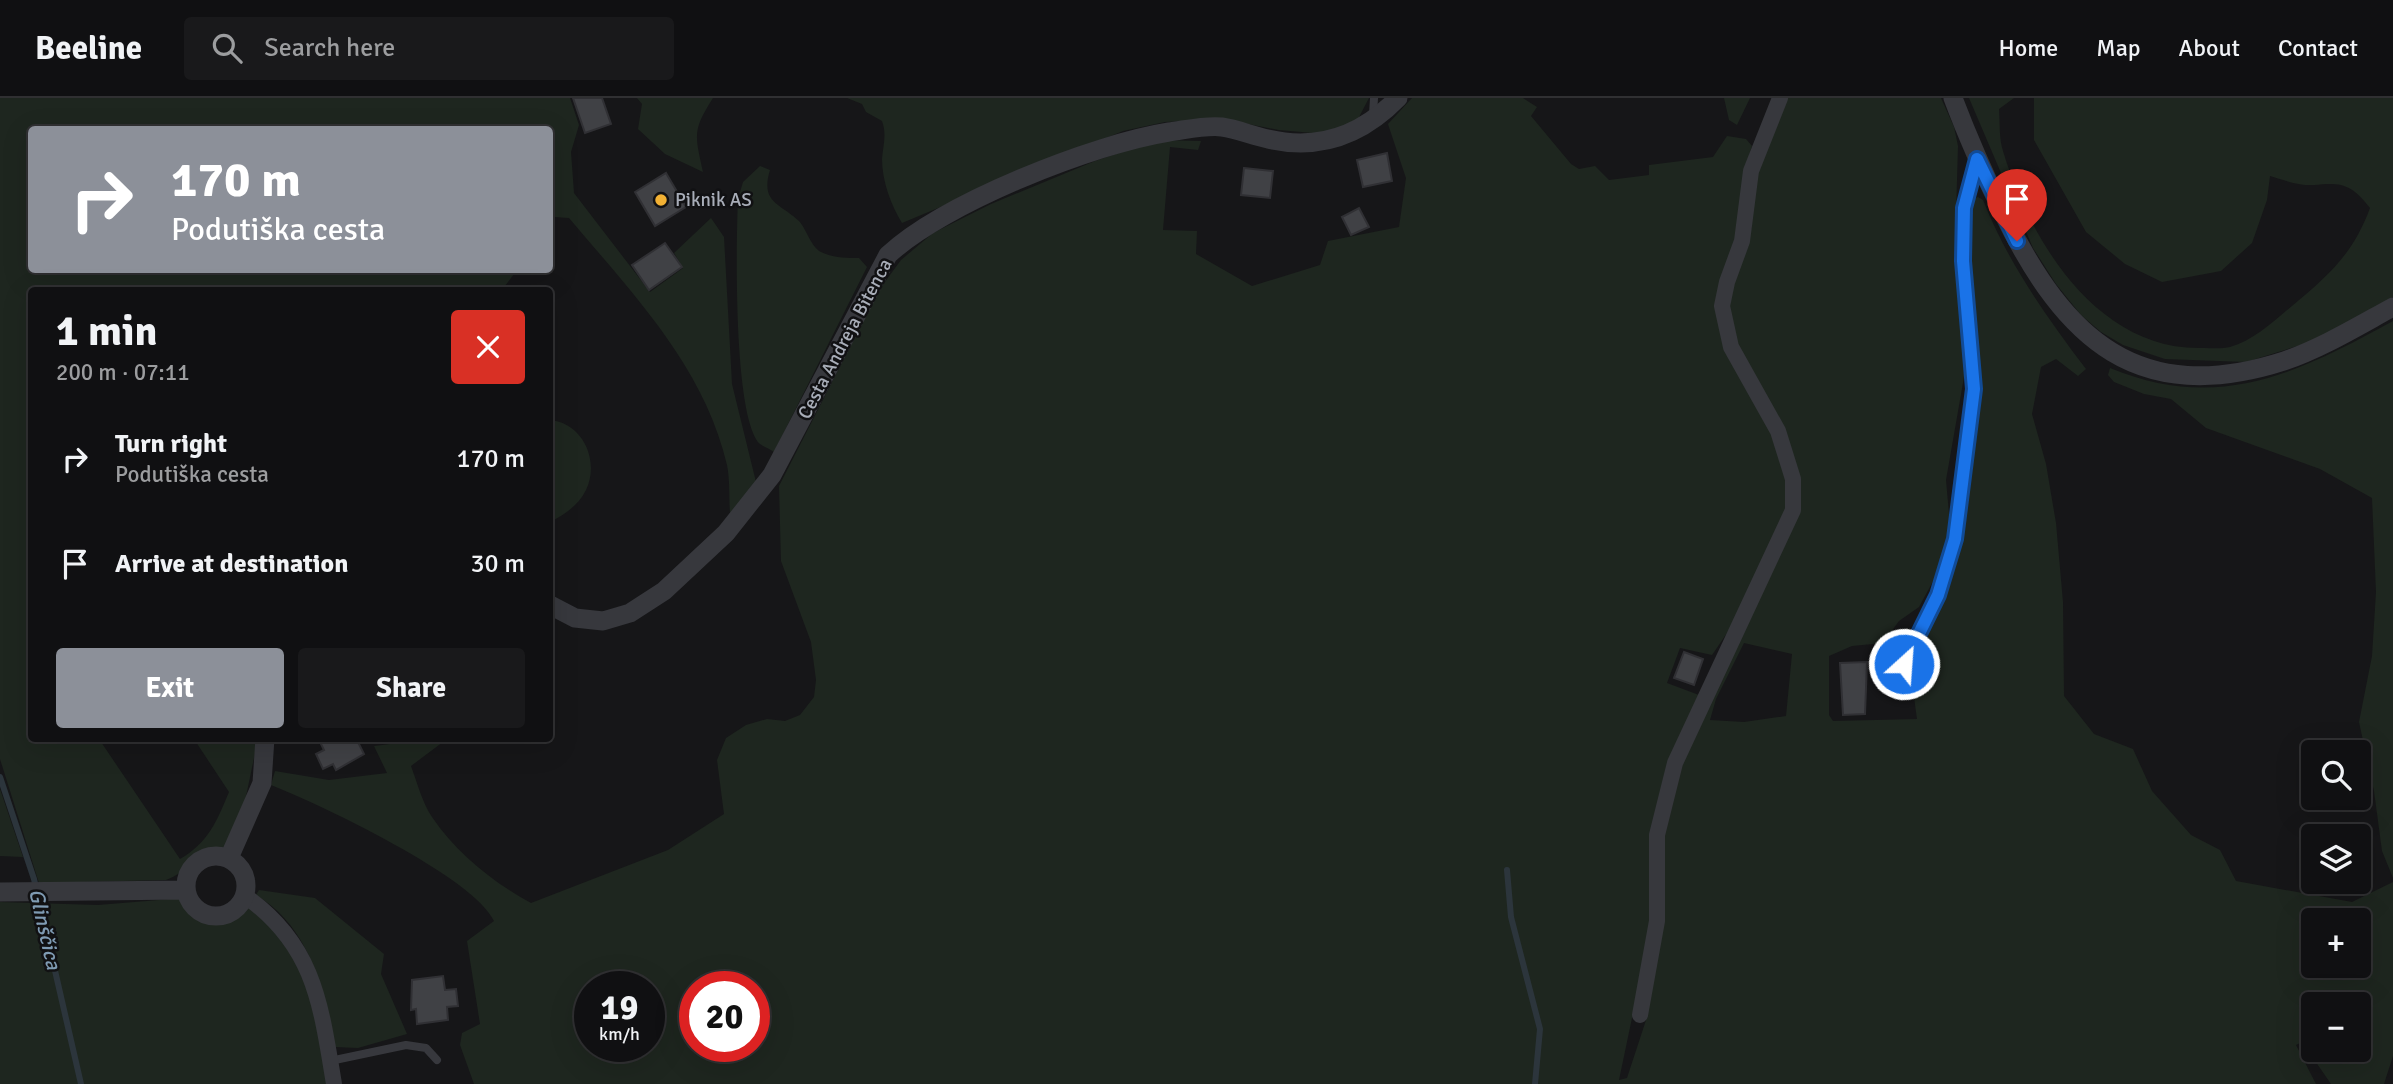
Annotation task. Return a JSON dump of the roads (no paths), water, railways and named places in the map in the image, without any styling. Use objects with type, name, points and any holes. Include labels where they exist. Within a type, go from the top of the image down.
[{"type":"street","name":"Cesta Andreja Bitenca","points":[[553,607],[575,618],[603,621],[630,613],[664,592],[726,533],[772,475],[888,255],[904,240],[940,218],[1016,183],[1117,143],[1168,132],[1221,127],[1294,144],[1329,142],[1373,122],[1398,98]]},
{"type":"street","points":[[1640,1015],[1657,921],[1657,835],[1671,774],[1687,732],[1793,510],[1793,479],[1778,431],[1731,347],[1722,306],[1727,282],[1742,241],[1751,171],[1780,98]]},
{"type":"street","points":[[1953,98],[1977,159],[2028,265],[2077,327],[2108,352],[2140,366],[2174,375],[2217,374],[2253,369],[2322,346],[2393,307]]},
{"type":"street","points":[[229,858],[262,783],[265,742]]},
{"type":"street","points":[[209,856],[229,858],[243,872],[245,896],[237,909],[228,914],[208,915],[192,904],[186,890],[187,876],[200,860],[209,856]]},
{"type":"street","points":[[5,892],[186,890]]},
{"type":"street","points":[[245,896],[283,927],[300,953],[314,986],[334,1084]]},
{"type":"lane","points":[[1373,122],[1374,98]]},
{"type":"lane","points":[[1904,664],[1938,595],[1955,539],[1974,389],[1963,261],[1964,208],[1977,159]]},
{"type":"lane","points":[[330,1061],[407,1045],[426,1048],[437,1060]]},
{"type":"waterway","name":"Glinščica","points":[[0,777],[34,879],[81,1084]]},
{"type":"waterway","points":[[1507,870],[1511,917],[1540,1029],[1535,1084]]},
{"type":"place","name":"Piknik AS","points":[[661,200]]}]
